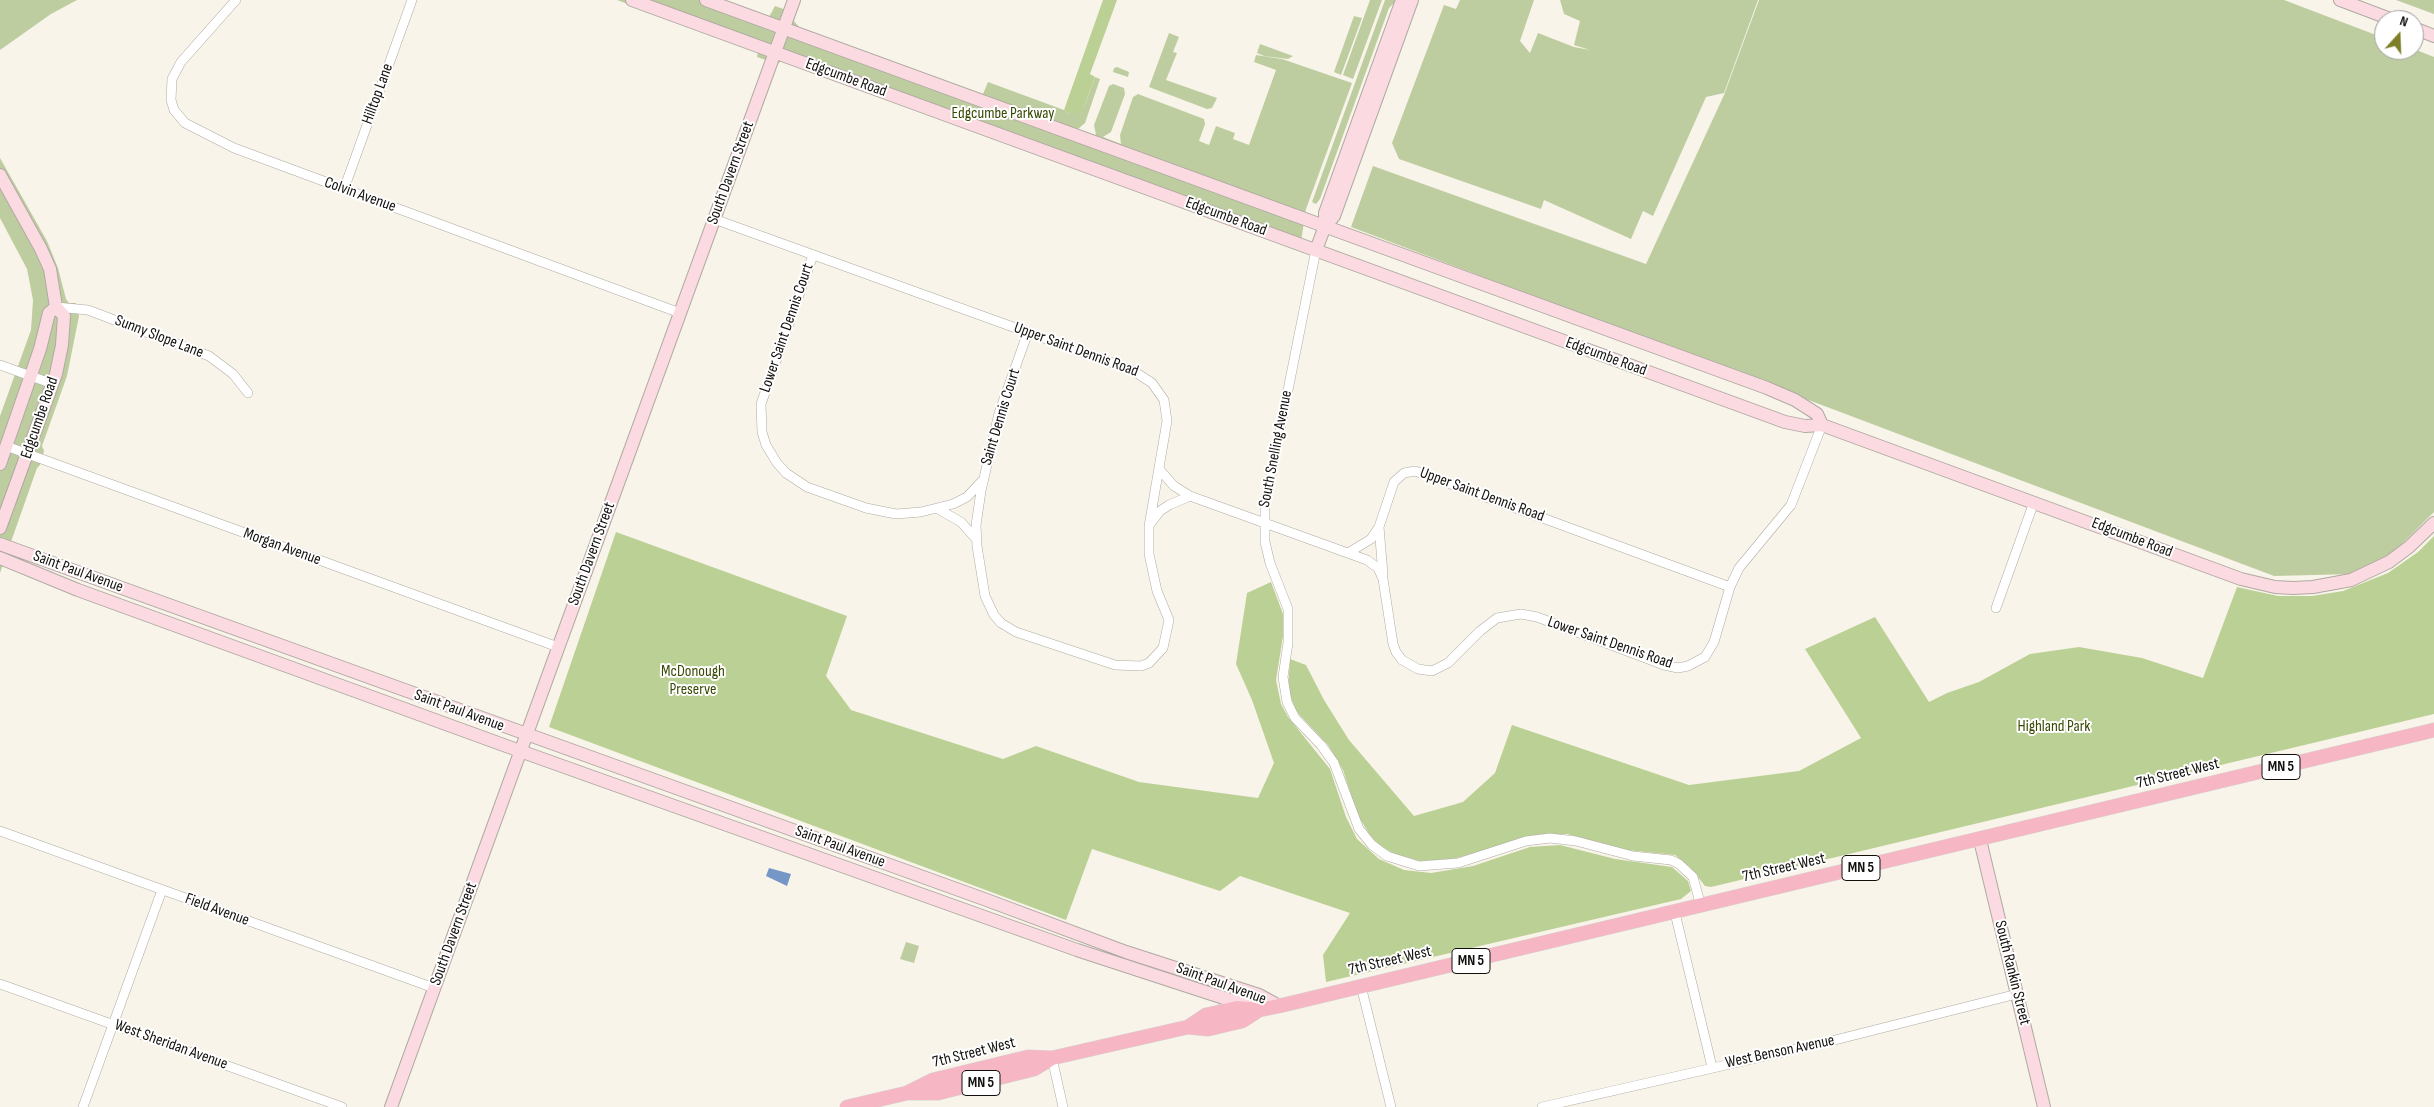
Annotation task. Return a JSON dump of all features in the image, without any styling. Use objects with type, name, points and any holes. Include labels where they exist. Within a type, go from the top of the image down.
[{"type":"main road","name":"7th Street West","points":[[846,1107],[906,1093],[938,1093],[1034,1069],[1052,1058],[1188,1026],[1206,1014],[1238,1008],[1259,1010],[1278,1006],[1675,913],[2434,730]]},
{"type":"street","name":"Colvin Avenue","points":[[236,0],[176,69],[170,89],[174,110],[185,123],[221,143],[680,313]]},
{"type":"street","name":"Hilltop Lane","points":[[344,189],[412,0]]},
{"type":"street","name":"Edgcumbe Road","points":[[632,0],[1785,422],[1805,426],[1822,424],[2241,579],[2275,587],[2312,587],[2332,584],[2371,572],[2409,548],[2434,523]]},
{"type":"street","name":"Edgcumbe Road","points":[[706,0],[1767,388],[1794,400],[1817,414],[1822,424]]},
{"type":"street","name":"South Davern Street","points":[[391,1107],[794,0]]},
{"type":"street","name":"South Snelling Avenue","points":[[1402,0],[1325,213],[1325,226],[1316,250],[1265,504],[1266,552],[1288,609],[1288,643],[1283,677],[1286,702],[1295,718],[1321,745],[1334,762],[1354,821],[1372,845],[1398,861],[1430,866],[1474,859],[1532,840],[1563,838],[1621,854],[1661,858],[1679,864],[1693,877],[1701,906]]},
{"type":"street","name":"South Snelling Avenue","points":[[1325,226],[1334,216],[1412,0]]},
{"type":"street","points":[[2340,0],[2374,13]]},
{"type":"street","name":"Edgcumbe Road","points":[[0,174],[41,249],[50,269],[56,307],[64,316],[62,345],[53,384],[0,528]]},
{"type":"street","name":"Upper Saint Dennis Road","points":[[714,219],[1132,370],[1152,383],[1164,400],[1167,410],[1166,429],[1159,470]]},
{"type":"street","name":"Lower Saint Dennis Court","points":[[813,255],[764,390],[760,418],[766,445],[777,463],[786,473],[811,488],[879,512],[910,514],[938,509],[967,497],[983,481]]},
{"type":"street","name":"Edgcumbe Road","points":[[0,464],[31,376],[46,329],[49,313],[56,307]]},
{"type":"street","name":"Sunny Slope Lane","points":[[56,307],[88,310],[209,356],[233,374],[248,392]]},
{"type":"street","name":"Saint Dennis Court","points":[[977,540],[978,504],[999,413],[1028,332]]},
{"type":"street","points":[[0,366],[53,384]]},
{"type":"street","name":"Lower Saint Dennis Road","points":[[1348,553],[1366,560],[1378,568],[1383,580],[1393,644],[1402,660],[1412,666],[1432,671],[1448,663],[1480,631],[1497,618],[1521,614],[1536,617],[1664,666],[1678,668],[1688,666],[1705,657],[1714,642],[1730,587],[1739,568],[1753,548],[1791,505],[1822,424]]},
{"type":"street","name":"Morgan Avenue","points":[[6,446],[558,647]]},
{"type":"street","points":[[1159,470],[1174,486],[1190,496],[1348,553]]},
{"type":"street","points":[[938,509],[961,522],[977,540],[985,596],[991,610],[1001,622],[1025,635],[1115,665],[1132,667],[1149,663],[1156,656],[1163,648],[1168,629],[1169,620],[1152,572],[1149,526],[1159,470]]},
{"type":"street","name":"Upper Saint Dennis Road","points":[[1348,553],[1371,539],[1379,527],[1394,482],[1398,477],[1411,471],[1421,471],[1730,587]]},
{"type":"street","points":[[1149,526],[1164,508],[1190,496]]},
{"type":"street","points":[[1996,608],[2034,502]]},
{"type":"street","points":[[1379,527],[1383,580]]},
{"type":"street","name":"Saint Paul Avenue","points":[[0,544],[1126,952],[1259,995],[1278,1006]]},
{"type":"street","name":"Saint Paul Avenue","points":[[0,558],[86,593],[1076,950],[1233,1001],[1278,1006]]},
{"type":"street","name":"Field Avenue","points":[[0,831],[434,988]]},
{"type":"street","name":"South Rankin Street","points":[[1980,840],[2044,1107]]},
{"type":"street","points":[[83,1107],[162,890]]},
{"type":"street","points":[[1675,913],[1712,1067]]},
{"type":"street","name":"West Sheridan Avenue","points":[[0,984],[342,1107]]},
{"type":"street","points":[[1362,986],[1391,1107]]},
{"type":"street","name":"West Benson Avenue","points":[[1542,1107],[1827,1042],[2017,994]]},
{"type":"street","points":[[1052,1058],[1063,1107]]},
{"type":"green space","points":[[0,0],[77,0],[51,14],[0,50]]},
{"type":"green space","name":"Edgcumbe Parkway","points":[[617,0],[723,0],[769,17],[775,6],[795,13],[794,21],[800,28],[983,94],[988,82],[1064,110],[1069,114],[1084,107],[1095,77],[1100,79],[1085,123],[1078,129],[1096,135],[1094,125],[1109,86],[1113,84],[1124,88],[1125,94],[1111,132],[1103,137],[1121,144],[1120,135],[1133,97],[1138,94],[1204,119],[1205,124],[1199,141],[1209,145],[1216,126],[1235,133],[1233,139],[1249,145],[1276,70],[1254,62],[1256,55],[1282,59],[1352,83],[1306,209],[1300,248],[782,61],[777,64],[757,57],[758,51]]},
{"type":"green space","points":[[1103,0],[1117,0],[1090,74],[1095,77],[1082,112],[1069,114],[1064,110]]},
{"type":"green space","points":[[1370,0],[1382,0],[1353,79],[1343,75]]},
{"type":"green space","points":[[1385,0],[1397,0],[1389,8],[1320,199],[1316,204],[1312,202]]},
{"type":"green space","points":[[1460,0],[1534,0],[1520,41],[1530,53],[1538,33],[1574,47],[1590,50],[1574,45],[1580,21],[1564,14],[1560,0],[1758,0],[1724,93],[1706,97],[1653,216],[1643,211],[1631,239],[1544,200],[1541,209],[1399,159],[1392,143],[1444,5],[1456,9]]},
{"type":"green space","points":[[1759,0],[2284,0],[2374,34],[2374,60],[2424,60],[2424,53],[2434,57],[2434,512],[2395,551],[2353,574],[2274,576],[1351,227],[1373,166],[1646,264],[1724,95]]},
{"type":"green space","points":[[2396,0],[2434,0],[2434,14]]},
{"type":"green space","points":[[1354,16],[1362,18],[1341,75],[1334,72]]},
{"type":"green space","points":[[1169,33],[1179,37],[1173,52],[1177,53],[1166,80],[1217,98],[1212,108],[1207,109],[1149,87]]},
{"type":"green space","points":[[1260,44],[1293,56],[1288,59],[1264,56],[1257,53]]},
{"type":"green space","points":[[1117,67],[1129,72],[1128,77],[1113,72],[1114,68]]},
{"type":"green space","points":[[0,158],[47,241],[58,268],[66,299],[69,303],[76,303],[79,316],[67,376],[42,446],[44,451],[40,465],[37,468],[0,573],[0,416],[31,330],[33,300],[27,269],[0,218]]},
{"type":"green space","name":"McDonough Preserve","points":[[616,532],[847,616],[826,676],[851,710],[1003,759],[1036,746],[1139,782],[1258,798],[1274,763],[1252,700],[1236,664],[1247,593],[1271,582],[1283,614],[1284,630],[1276,680],[1281,704],[1288,717],[1330,769],[1346,817],[1357,839],[1379,859],[1404,870],[1431,873],[1473,866],[1530,847],[1560,845],[1615,859],[1672,867],[1688,881],[1691,891],[1681,899],[1326,982],[1323,955],[1350,913],[1240,876],[1220,891],[1092,849],[1066,920],[549,727]]},
{"type":"green space","name":"Highland Park","points":[[2434,536],[2434,714],[1711,887],[1705,886],[1690,867],[1675,855],[1626,850],[1567,834],[1526,836],[1481,852],[1452,859],[1420,861],[1395,854],[1380,846],[1370,835],[1357,814],[1343,770],[1328,745],[1296,711],[1288,689],[1290,659],[1306,665],[1324,700],[1349,740],[1414,816],[1463,802],[1495,773],[1512,725],[1689,785],[1799,771],[1861,738],[1805,649],[1875,617],[1929,702],[1947,693],[1979,682],[2030,654],[2079,647],[2142,658],[2203,678],[2237,587],[2278,596],[2312,596],[2343,591],[2388,573],[2418,552]]},
{"type":"green space","points":[[906,942],[919,946],[914,963],[900,959]]},
{"type":"water","points":[[769,868],[791,874],[787,886],[766,876]]}]
